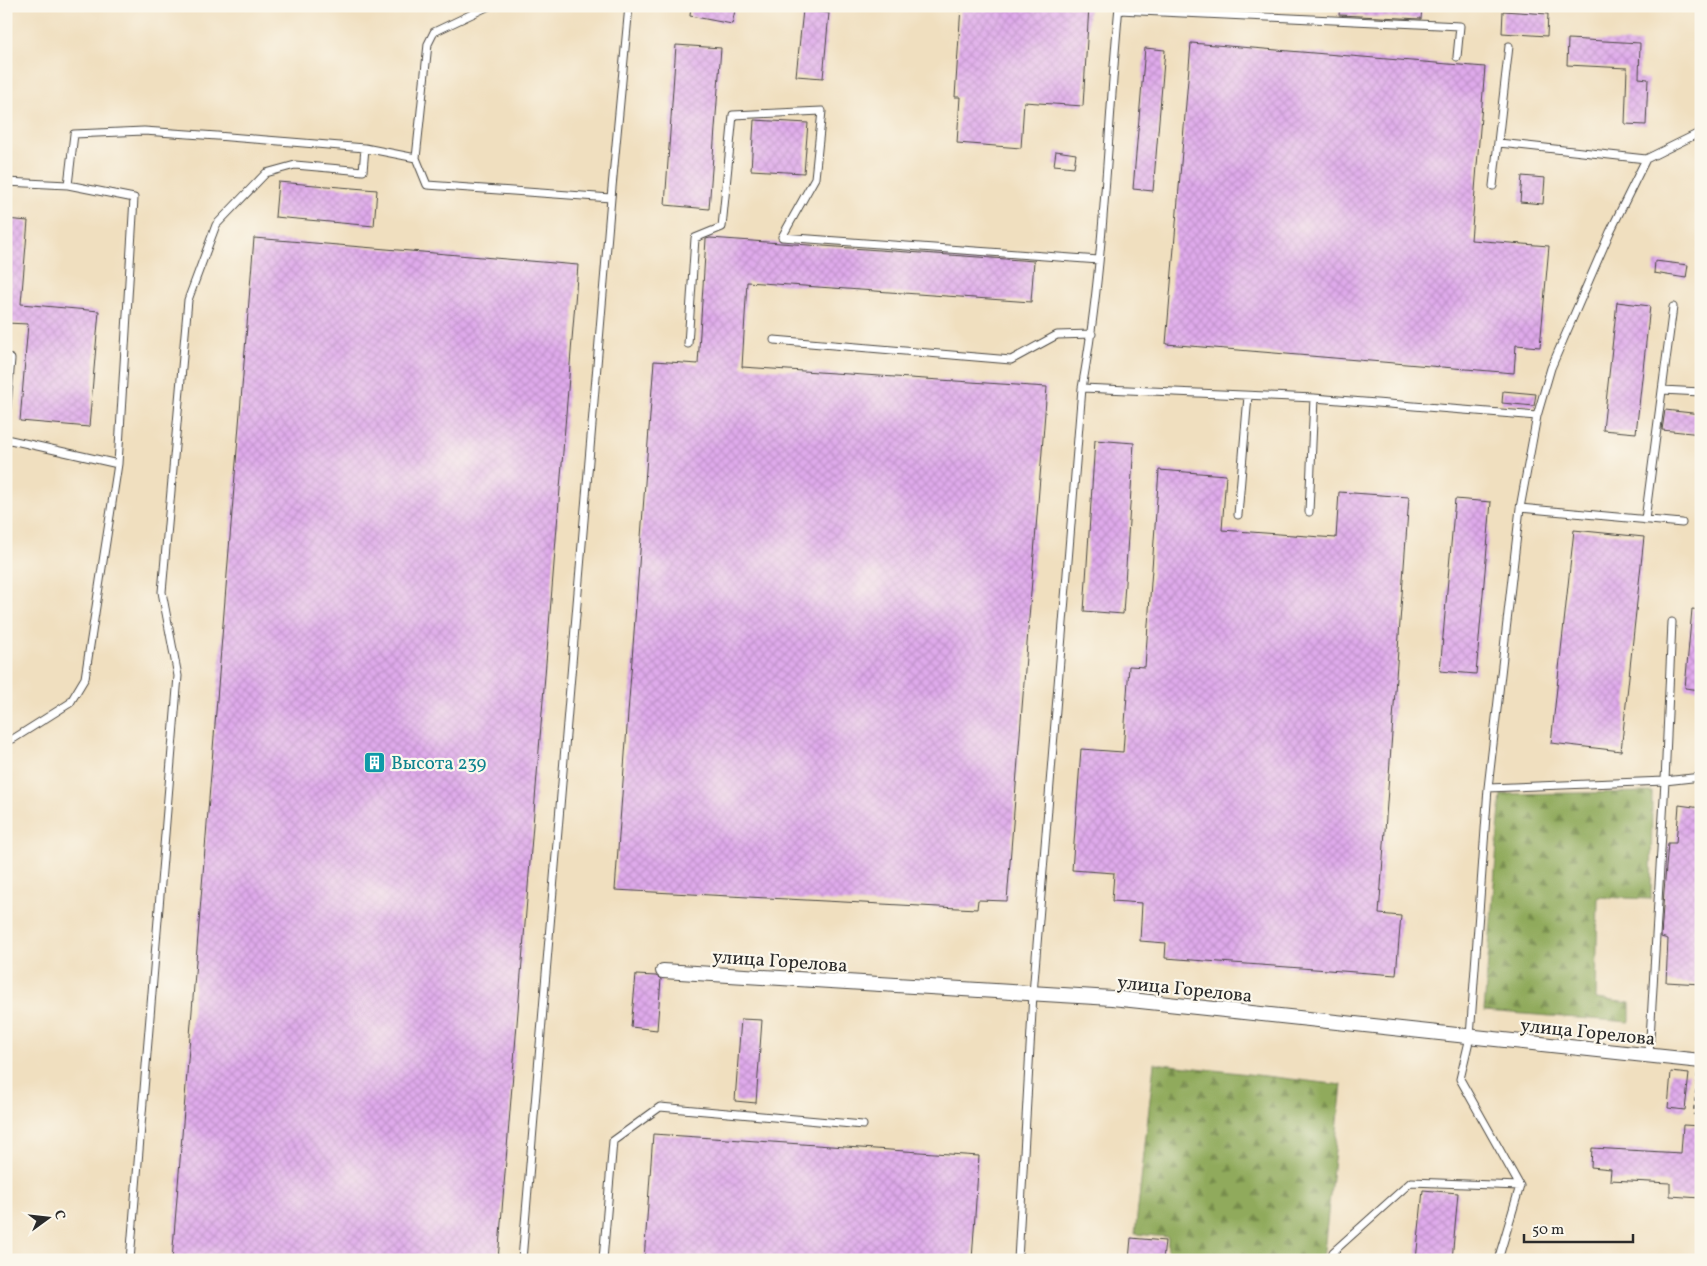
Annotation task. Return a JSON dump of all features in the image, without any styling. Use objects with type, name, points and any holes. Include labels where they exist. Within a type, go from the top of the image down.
[{"type":"street","name":"улица Горелова","points":[[663,971],[1112,998],[1701,1061]]},
{"type":"lane","points":[[489,6],[434,32],[428,44],[416,158],[427,185],[611,198]]},
{"type":"lane","points":[[522,1260],[611,198],[629,6]]},
{"type":"lane","points":[[1018,1260],[1033,994],[1082,388],[1092,334],[1119,8],[1460,26],[1457,57]]},
{"type":"lane","points":[[1493,186],[1509,46]]},
{"type":"lane","points":[[688,344],[695,238],[722,227],[734,115],[822,111],[815,178],[782,237],[1099,260]]},
{"type":"lane","points":[[68,185],[74,134],[144,131],[365,148],[416,158]]},
{"type":"lane","points":[[1499,143],[1646,159],[1701,132]]},
{"type":"lane","points":[[130,1260],[178,676],[162,592],[188,300],[216,225],[266,173],[295,166],[363,171],[365,148]]},
{"type":"lane","points":[[1498,1260],[1520,1186],[1460,1079],[1470,1037],[1488,788],[1520,508],[1537,416],[1551,368],[1610,232],[1646,159]]},
{"type":"lane","points":[[6,182],[68,185],[134,198],[118,464],[85,678],[70,703],[13,739],[6,741]]},
{"type":"lane","points":[[1645,520],[1673,307]]},
{"type":"lane","points":[[774,340],[1011,360],[1057,335],[1092,334]]},
{"type":"lane","points":[[6,358],[11,359],[6,418]]},
{"type":"lane","points":[[1082,388],[1314,398],[1537,416]]},
{"type":"lane","points":[[1662,390],[1701,392]]},
{"type":"lane","points":[[1238,515],[1248,396]]},
{"type":"lane","points":[[1309,512],[1314,398]]},
{"type":"lane","points":[[6,439],[118,464]]},
{"type":"lane","points":[[1520,508],[1682,523]]},
{"type":"lane","points":[[1649,1056],[1672,622]]},
{"type":"lane","points":[[1488,788],[1665,781],[1701,777]]},
{"type":"lane","points":[[603,1260],[613,1141],[660,1107],[863,1124]]},
{"type":"lane","points":[[1333,1252],[1411,1182],[1520,1186]]},
{"type":"path","points":[[1701,1073],[1698,1073],[1694,1114],[1701,1114]]},
{"type":"green space","points":[[1652,792],[1651,899],[1598,897],[1596,999],[1630,1003],[1630,1022],[1484,1011],[1501,794]]},
{"type":"green space","points":[[1154,1063],[1342,1085],[1323,1260],[1167,1260],[1168,1237],[1135,1234]]},
{"type":"building","points":[[691,6],[736,6],[732,24],[690,16]]},
{"type":"building","points":[[961,6],[1089,6],[1083,106],[1024,102],[1021,148],[957,143],[960,97],[955,97]]},
{"type":"building","points":[[1340,6],[1422,7],[1421,19],[1339,15]]},
{"type":"building","points":[[803,10],[829,13],[823,78],[796,76]]},
{"type":"building","points":[[1503,11],[1548,14],[1547,36],[1502,33]]},
{"type":"building","points":[[1568,39],[1640,43],[1639,78],[1648,79],[1646,125],[1625,124],[1627,68],[1567,65]]},
{"type":"building","points":[[1191,43],[1485,67],[1471,240],[1549,246],[1540,347],[1516,345],[1514,373],[1166,344]]},
{"type":"building","points":[[676,45],[721,48],[709,209],[665,205]]},
{"type":"building","points":[[1145,48],[1165,50],[1153,191],[1133,189]]},
{"type":"building","points":[[754,120],[808,123],[804,173],[751,170]]},
{"type":"building","points":[[1056,151],[1076,154],[1074,167],[1054,165]]},
{"type":"building","points":[[1522,176],[1545,178],[1543,204],[1520,202]]},
{"type":"building","points":[[278,182],[377,190],[374,226],[275,217]]},
{"type":"building","points":[[6,219],[28,221],[21,304],[99,311],[89,427],[20,421],[28,324],[6,323]]},
{"type":"building","name":"Высота 239","points":[[254,238],[578,265],[498,1260],[172,1260]]},
{"type":"building","points":[[706,239],[1034,261],[1031,302],[747,282],[742,367],[1047,387],[1007,901],[978,900],[977,909],[615,890],[654,361],[698,364]]},
{"type":"building","points":[[1655,261],[1688,265],[1686,278],[1654,273]]},
{"type":"building","points":[[1617,302],[1650,306],[1636,433],[1603,430]]},
{"type":"building","points":[[1503,391],[1536,394],[1534,406],[1502,403]]},
{"type":"building","points":[[1665,410],[1701,414],[1701,434],[1662,430]]},
{"type":"building","points":[[1095,440],[1134,443],[1123,614],[1084,611]]},
{"type":"building","points":[[1159,470],[1226,475],[1222,530],[1336,538],[1339,492],[1409,497],[1379,914],[1401,916],[1396,975],[1165,958],[1166,943],[1140,941],[1142,903],[1112,901],[1114,873],[1072,870],[1081,749],[1123,752],[1129,666],[1145,667]]},
{"type":"building","points":[[1455,499],[1491,502],[1476,674],[1440,671]]},
{"type":"building","points":[[1574,530],[1644,537],[1621,751],[1551,743]]},
{"type":"building","points":[[1692,609],[1701,610],[1701,690],[1685,688]]},
{"type":"building","points":[[1679,805],[1701,808],[1701,984],[1666,982],[1668,939],[1661,937],[1664,891],[1668,843],[1676,843]]},
{"type":"building","points":[[636,975],[656,976],[661,979],[657,1030],[631,1027]]},
{"type":"building","points":[[741,1019],[762,1020],[756,1103],[735,1101]]},
{"type":"building","points":[[1671,1072],[1689,1074],[1685,1110],[1668,1108]]},
{"type":"building","points":[[1683,1125],[1701,1126],[1701,1198],[1670,1196],[1670,1183],[1610,1180],[1611,1169],[1591,1167],[1592,1148],[1681,1153]]},
{"type":"building","points":[[653,1134],[979,1156],[972,1260],[644,1260]]},
{"type":"building","points":[[1423,1190],[1458,1193],[1452,1260],[1416,1260]]},
{"type":"building","points":[[1131,1238],[1165,1241],[1163,1260],[1129,1260]]},
{"type":"place","name":"Высота 239","points":[[375,762]]}]
